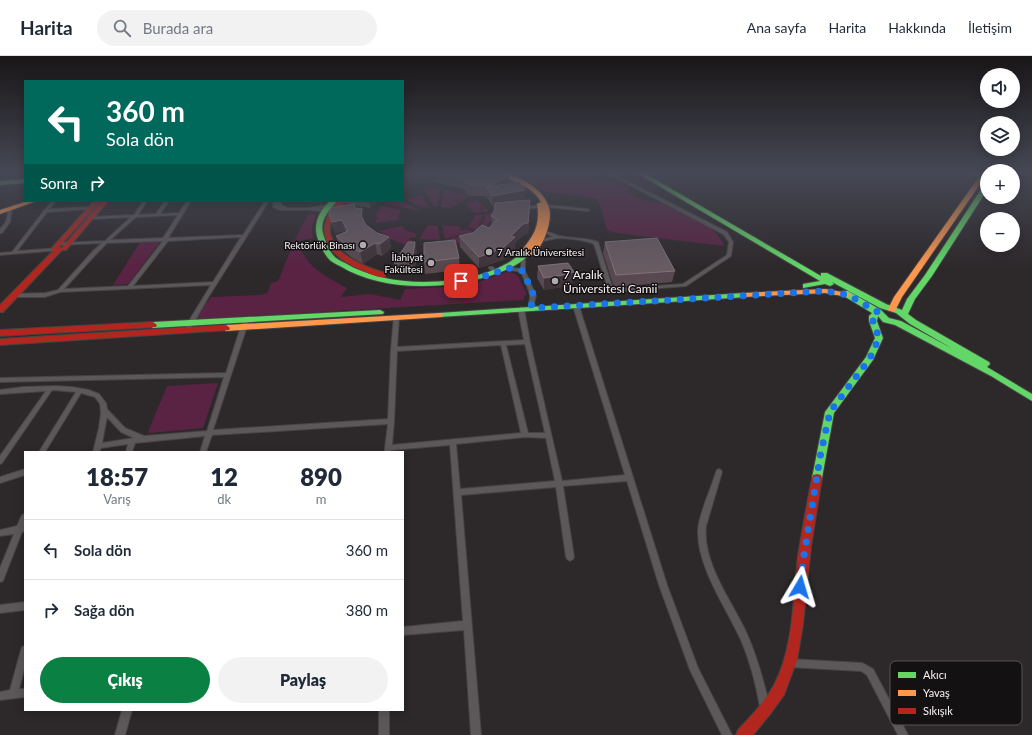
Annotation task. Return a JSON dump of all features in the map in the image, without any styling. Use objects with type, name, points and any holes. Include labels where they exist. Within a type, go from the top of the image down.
[{"type":"street","points":[[0,212],[23,205]]},
{"type":"street","points":[[13,252],[51,205]]},
{"type":"street","points":[[45,211],[89,205]]},
{"type":"street","points":[[61,247],[93,205]]},
{"type":"street","points":[[0,310],[91,218],[102,205]]},
{"type":"street","points":[[60,291],[96,251],[135,216],[143,205]]},
{"type":"street","points":[[158,214],[164,205]]},
{"type":"street","points":[[129,288],[166,239],[187,205]]},
{"type":"street","points":[[189,327],[214,283],[265,205]]},
{"type":"street","points":[[274,205],[275,207],[286,209],[308,209],[333,205]]},
{"type":"street","points":[[279,205],[286,209]]},
{"type":"street","points":[[333,205],[320,222],[318,234],[321,245],[326,253],[341,266],[366,277],[395,283],[432,285],[467,280],[493,270],[521,254],[541,236],[588,240],[596,243],[611,291],[678,287],[684,285],[729,256],[730,242],[725,233],[670,205]]},
{"type":"street","points":[[308,209],[333,205]]},
{"type":"street","points":[[694,205],[879,313],[886,320],[902,318],[1032,392]]},
{"type":"street","points":[[701,205],[801,262],[891,308],[902,318],[1032,398]]},
{"type":"street","points":[[743,735],[766,709],[779,689],[789,664],[804,555],[824,438],[830,412],[870,358],[879,338],[873,321],[873,316],[881,310],[891,308],[963,205]]},
{"type":"street","points":[[902,318],[911,298],[928,276],[975,205]]},
{"type":"street","points":[[518,208],[544,206],[587,210]]},
{"type":"street","points":[[508,268],[523,260],[538,248],[549,217],[544,206]]},
{"type":"street","points":[[0,232],[8,222],[10,209]]},
{"type":"street","points":[[91,218],[181,214]]},
{"type":"street","points":[[1,255],[13,252],[107,242],[245,236]]},
{"type":"street","points":[[541,236],[558,237]]},
{"type":"street","points":[[523,260],[523,271],[534,296],[532,306]]},
{"type":"street","points":[[493,270],[508,268],[523,271]]},
{"type":"street","points":[[0,342],[245,323],[532,306],[817,286],[826,282]]},
{"type":"street","points":[[13,296],[44,295],[60,291],[214,283]]},
{"type":"street","points":[[245,323],[396,317],[521,309],[532,306],[576,306],[825,291],[848,295]]},
{"type":"street","points":[[576,306],[663,585],[694,670],[727,735]]},
{"type":"street","points":[[521,309],[559,484],[570,557]]},
{"type":"street","points":[[396,317],[391,421],[388,450],[524,435],[549,436]]},
{"type":"street","points":[[203,451],[245,323]]},
{"type":"street","points":[[0,334],[189,327]]},
{"type":"street","points":[[394,350],[527,342]]},
{"type":"street","points":[[503,343],[524,435]]},
{"type":"street","points":[[0,380],[228,375]]},
{"type":"street","points":[[0,392],[50,388],[80,390],[98,397],[103,403],[103,409],[97,449],[143,439],[209,433],[391,421]]},
{"type":"street","points":[[0,461],[50,388]]},
{"type":"street","points":[[43,451],[80,390]]},
{"type":"street","points":[[103,409],[124,430],[143,439]]},
{"type":"street","points":[[129,451],[132,442]]},
{"type":"street","points":[[453,442],[476,735]]},
{"type":"street","points":[[0,480],[24,472]]},
{"type":"street","points":[[719,472],[702,529],[705,551],[711,573],[741,629],[753,657],[766,709]]},
{"type":"street","points":[[457,492],[629,478]]},
{"type":"street","points":[[0,533],[22,529]]},
{"type":"street","points":[[0,578],[22,529]]},
{"type":"street","points":[[0,609],[24,606]]},
{"type":"street","points":[[404,631],[468,625]]},
{"type":"street","points":[[13,694],[24,654]]},
{"type":"street","points":[[789,664],[862,667],[870,672],[890,710]]},
{"type":"street","points":[[0,696],[24,693]]},
{"type":"street","points":[[120,735],[127,711]]},
{"type":"street","points":[[384,711],[384,735]]},
{"type":"street","points":[[898,725],[903,735]]},
{"type":"shaded area","points":[[389,205],[409,205],[421,211]]},
{"type":"shaded area","points":[[416,205],[428,205],[429,207],[423,208]]},
{"type":"shaded area","points":[[441,205],[456,205],[449,208],[441,207]]},
{"type":"shaded area","points":[[467,205],[482,205],[489,211],[484,212],[480,207],[482,212],[474,213]]},
{"type":"shaded area","points":[[600,205],[673,205],[693,214],[709,226],[721,239],[724,246],[616,233],[607,230]]},
{"type":"shaded area","points":[[381,206],[401,210],[398,216],[399,220],[376,223],[376,220],[379,218],[375,216]]},
{"type":"shaded area","points":[[309,213],[316,214],[312,227],[313,238],[298,241],[301,250],[305,257],[317,270],[331,280],[347,288],[341,297],[370,294],[400,300],[405,289],[467,286],[506,272],[514,273],[518,276],[527,294],[524,296],[524,300],[198,319],[196,317],[211,297],[262,295],[268,292],[271,283],[278,281],[296,237]]},
{"type":"shaded area","points":[[492,213],[492,219],[483,232],[468,227],[474,218],[474,215],[483,215],[478,227],[480,227],[485,219],[485,214]]},
{"type":"shaded area","points":[[428,225],[438,226],[440,240],[419,239]]},
{"type":"shaded area","points":[[442,225],[457,226],[462,228],[460,230],[461,231],[465,229],[480,234],[469,240],[447,246],[445,240],[462,236],[461,234],[445,239]]},
{"type":"shaded area","points":[[402,226],[405,230],[417,234],[415,238],[411,237],[408,239],[413,241],[409,246],[390,239],[379,231]]},
{"type":"shaded area","points":[[140,242],[160,242],[128,284],[113,285]]},
{"type":"shaded area","points":[[218,383],[203,428],[148,432],[167,386]]},
{"type":"building","points":[[354,205],[355,209],[362,208],[361,216],[366,225],[377,233],[389,237],[380,244],[375,243],[360,252],[348,246],[336,236],[348,231],[342,220],[332,222],[329,214],[331,208]]},
{"type":"building","points":[[495,205],[530,205],[528,223],[523,224],[511,236],[515,237],[503,248],[479,257],[459,236],[473,233],[482,225],[489,228],[497,219],[491,216],[494,211]]},
{"type":"building","points":[[657,238],[675,271],[616,275],[605,242]]},
{"type":"building","points":[[455,240],[459,258],[424,262],[424,243]]},
{"type":"building","points":[[408,242],[415,242],[412,262],[394,263]]},
{"type":"building","points":[[568,263],[574,272],[544,278],[538,266]]},
{"type":"traffic: fast","points":[[330,205],[320,219],[319,224],[320,235],[330,256],[352,271],[376,278],[403,283],[430,284],[458,281],[484,275],[507,267],[526,255]]},
{"type":"traffic: fast","points":[[694,205],[830,284]]},
{"type":"traffic: fast","points":[[904,315],[911,299],[928,276],[974,205]]},
{"type":"traffic: fast","points":[[824,275],[883,306],[899,311],[913,322],[986,364]]},
{"type":"traffic: fast","points":[[806,286],[826,282]]},
{"type":"traffic: fast","points":[[845,293],[880,314],[886,320],[898,323],[994,374],[1032,398]]},
{"type":"traffic: fast","points":[[439,315],[744,295]]},
{"type":"traffic: fast","points":[[153,325],[380,312]]},
{"type":"traffic: fast","points":[[817,478],[830,412],[870,358],[879,338],[873,321],[873,316],[878,312]]},
{"type":"traffic: slow","points":[[0,212],[23,205]]},
{"type":"traffic: slow","points":[[522,254],[538,232],[541,219],[540,205]]},
{"type":"traffic: slow","points":[[526,255],[542,238],[547,218],[545,205]]},
{"type":"traffic: slow","points":[[892,309],[898,297],[963,205]]},
{"type":"traffic: slow","points":[[744,295],[825,291],[848,295]]},
{"type":"traffic: slow","points":[[226,328],[439,315]]},
{"type":"traffic: jam","points":[[54,249],[94,205]]},
{"type":"traffic: jam","points":[[64,249],[102,205]]},
{"type":"traffic: jam","points":[[338,205],[331,214],[327,228],[328,238],[333,248],[350,262],[382,275]]},
{"type":"traffic: jam","points":[[0,310],[59,249]]},
{"type":"traffic: jam","points":[[0,333],[153,325]]},
{"type":"traffic: jam","points":[[0,342],[226,328]]},
{"type":"traffic: jam","points":[[743,735],[762,714],[779,690],[790,660],[797,624],[805,546],[817,478]]},
{"type":"place","name":"Rektörlük Binası","points":[[363,245]]},
{"type":"place","name":"7 Aralık Üniversitesi","points":[[489,252]]},
{"type":"place","name":"İlahiyat Fakültesi","points":[[431,263]]},
{"type":"place","name":"7 Aralık Üniversitesi Camii","points":[[555,281]]},
{"type":"route","points":[[461,281],[485,276],[508,268],[523,271],[534,296],[531,304],[533,308],[825,291],[848,295],[878,312],[873,316],[873,321],[879,338],[870,358],[830,412],[821,452],[800,587]]}]
